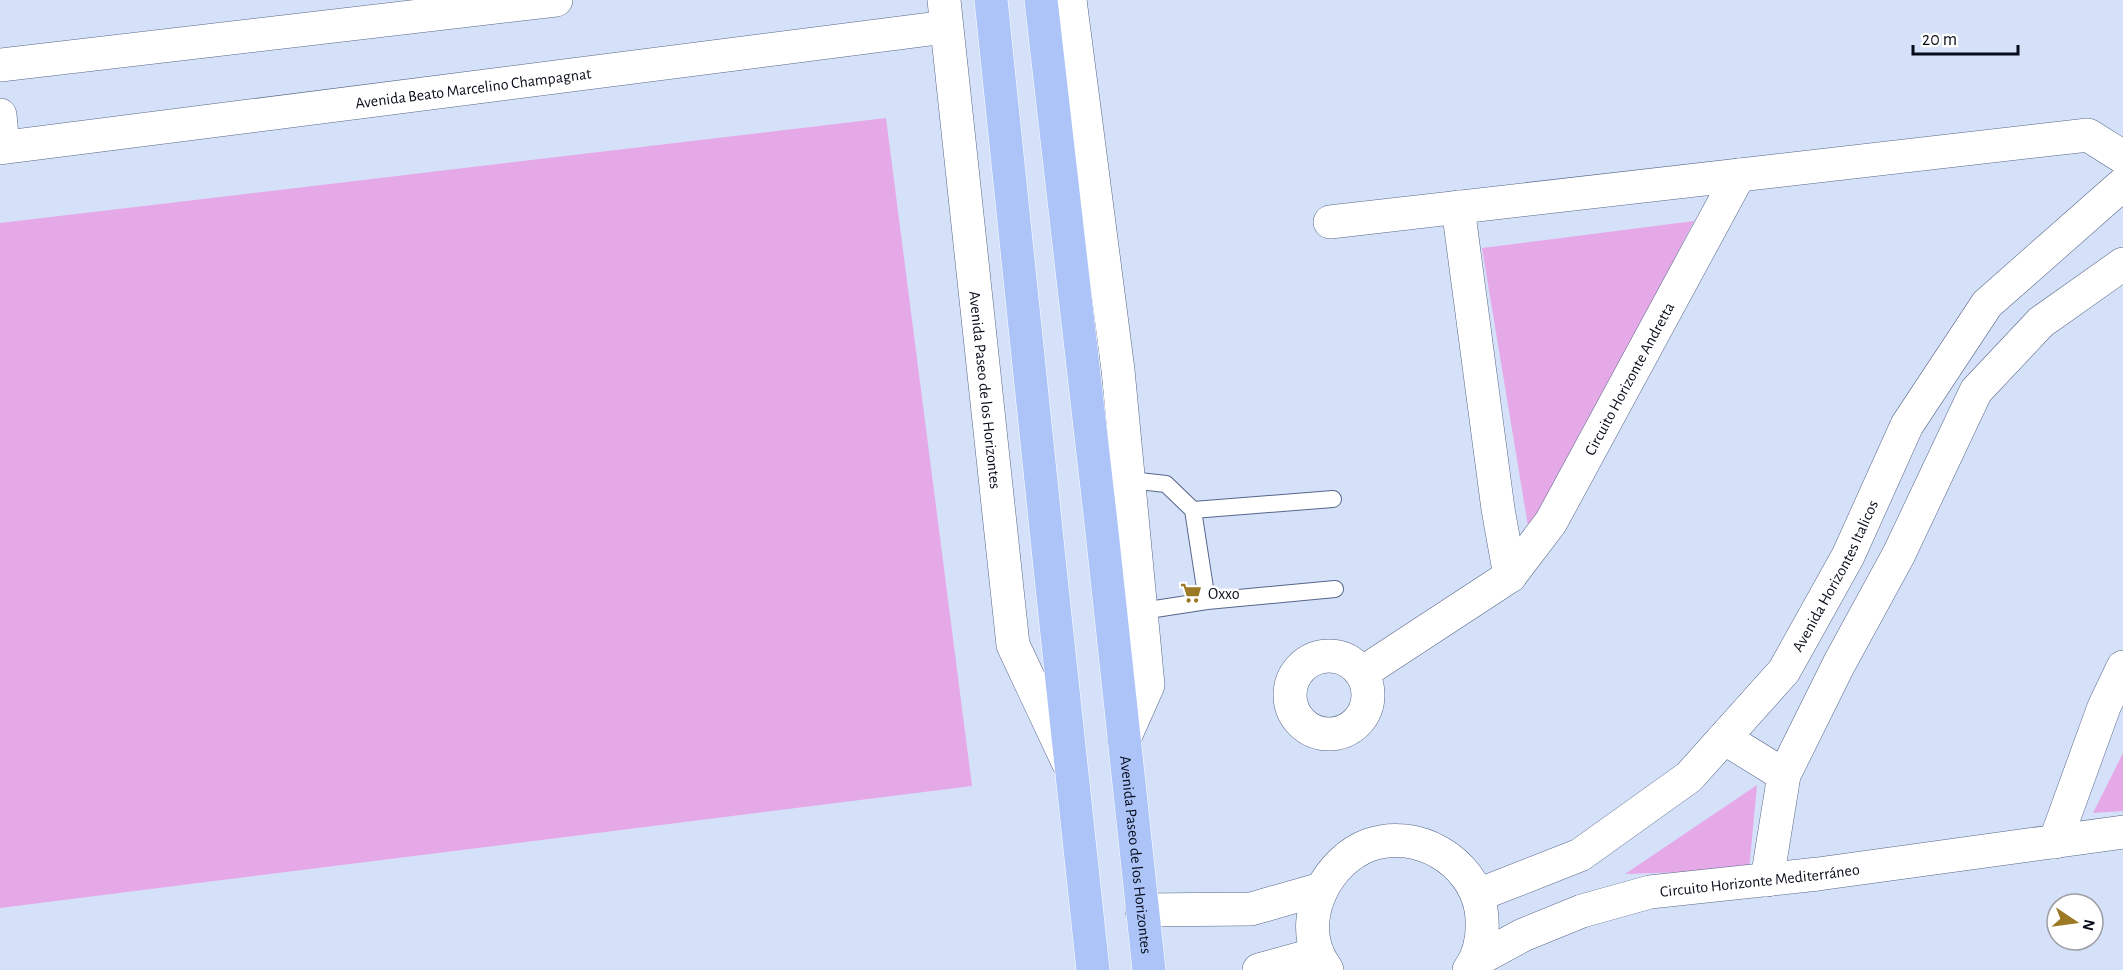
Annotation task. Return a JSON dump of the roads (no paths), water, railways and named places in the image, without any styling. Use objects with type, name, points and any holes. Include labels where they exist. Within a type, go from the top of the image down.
[{"type":"main road","name":"Avenida Paseo de los Horizontes","points":[[991,0],[1019,248],[1070,767],[1093,970]]},
{"type":"main road","name":"Avenida Paseo de los Horizontes","points":[[1041,0],[1149,970]]},
{"type":"street","points":[[0,65],[556,0]]},
{"type":"street","name":"Avenida Paseo de los Horizontes","points":[[1070,0],[1118,370],[1148,685],[1124,739]]},
{"type":"street","name":"Avenida Paseo de los Horizontes","points":[[945,14],[1013,645],[1070,767]]},
{"type":"street","name":"Avenida Beato Marcelino Champagnat","points":[[2,147],[945,14]]},
{"type":"street","points":[[0,115],[2,147]]},
{"type":"street","points":[[1330,222],[2088,135],[2123,157]]},
{"type":"street","name":"Circuito Horizonte Andretta","points":[[1362,673],[1510,576],[1551,522],[1739,175]]},
{"type":"street","name":"Avenida Horizontes Italicos","points":[[1478,895],[1580,855],[1689,777],[1784,671],[1848,556],[1907,425],[1987,304],[2123,184]]},
{"type":"street","points":[[1458,207],[1498,509],[1510,576]]},
{"type":"street","points":[[1767,880],[1784,775],[1839,664],[1899,554],[1976,391],[2041,322],[2123,264]]},
{"type":"street","points":[[2055,842],[2104,707],[2123,668]]},
{"type":"street","points":[[1724,738],[1784,775]]},
{"type":"street","name":"Circuito Horizonte Mediterráneo","points":[[1473,965],[1523,935],[1582,911],[1650,892],[1767,880],[2123,832]]},
{"type":"street","points":[[1258,970],[1322,962],[1313,932],[1314,910],[1321,889],[1341,863],[1369,845],[1401,840],[1434,848],[1460,867],[1478,895],[1484,927],[1473,965]]},
{"type":"street","points":[[1143,910],[1251,909],[1321,889]]},
{"type":"lane","points":[[1130,480],[1166,483],[1193,510],[1207,601]]},
{"type":"lane","points":[[1193,510],[1333,500]]},
{"type":"lane","points":[[1142,611],[1207,601],[1335,589]]},
{"type":"place","name":"Oxxo","points":[[1191,593]]}]
